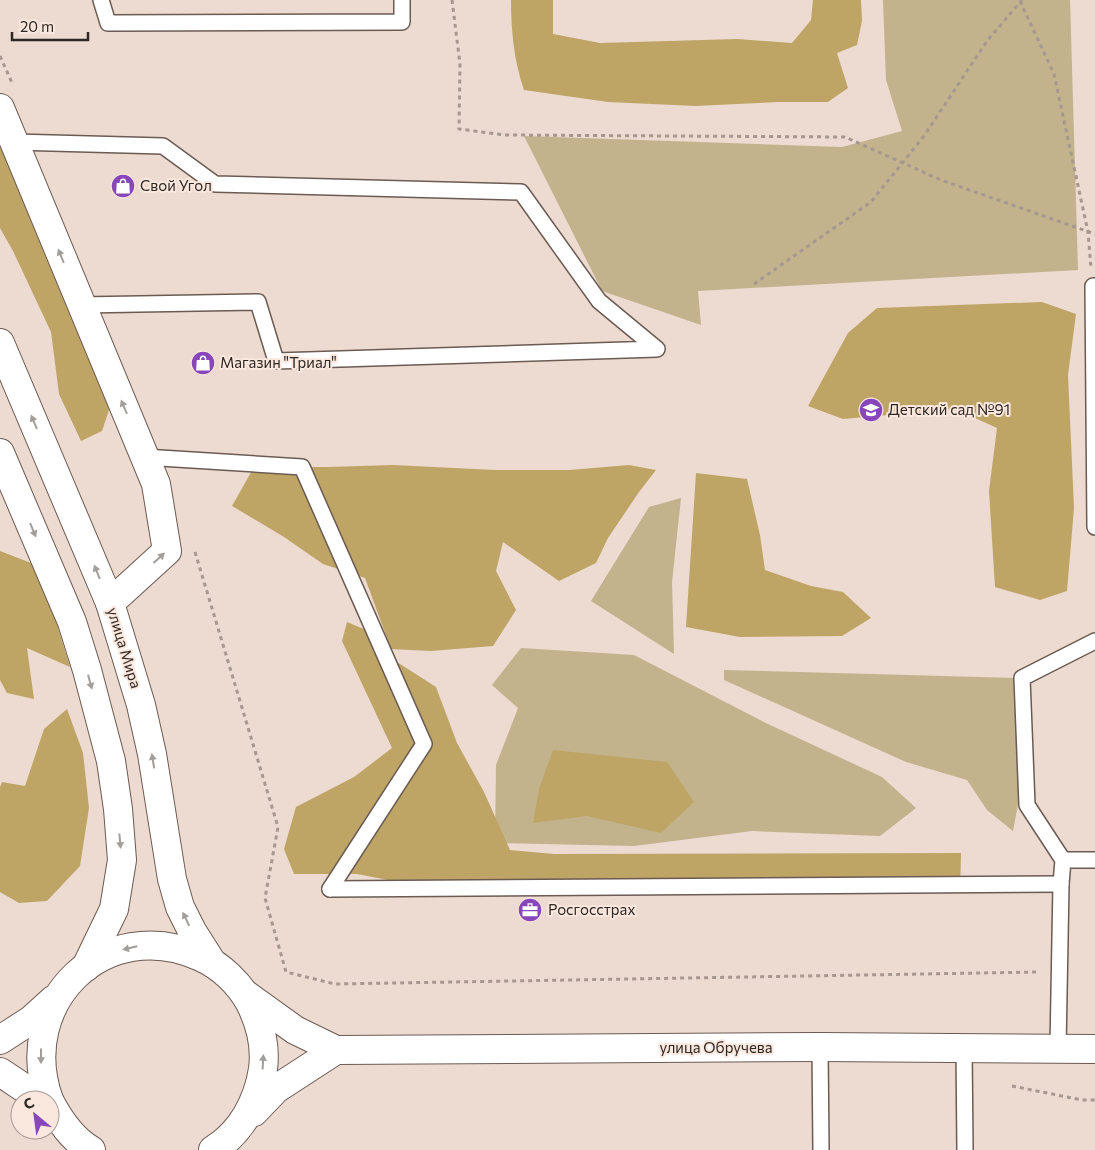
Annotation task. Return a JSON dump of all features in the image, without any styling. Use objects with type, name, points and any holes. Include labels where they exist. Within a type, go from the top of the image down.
[{"type":"main road","points":[[8,99],[14,142],[156,484],[167,551],[110,603]]},
{"type":"main road","name":"улица Мира","points":[[0,343],[110,603],[145,721],[172,879],[180,907],[192,932],[211,961]]},
{"type":"main road","points":[[0,453],[8,492],[72,622],[104,733],[118,809],[122,860],[114,909],[86,967]]},
{"type":"main road","points":[[0,1040],[32,1020],[86,967],[109,954],[134,946],[161,945],[187,950],[211,961],[230,976],[245,994],[256,1015],[262,1037],[264,1060],[261,1082],[254,1104],[242,1124]]},
{"type":"main road","points":[[46,1090],[42,1073],[41,1045],[44,1027],[60,994]]},
{"type":"main road","name":"улица Обручева","points":[[245,994],[295,1030],[336,1050],[820,1047],[1095,1049]]},
{"type":"main road","points":[[216,1149],[276,1088],[336,1050]]},
{"type":"main road","points":[[0,1072],[27,1090]]},
{"type":"main road","points":[[60,1120],[70,1133],[88,1149]]},
{"type":"lane","points":[[101,0],[108,23],[118,23],[402,22],[402,0]]},
{"type":"lane","points":[[14,142],[164,146],[215,184],[521,192],[599,301],[657,349],[276,361],[258,302],[81,305]]},
{"type":"lane","points":[[1094,286],[1095,527]]},
{"type":"lane","points":[[144,457],[302,467],[424,744],[330,889],[1061,884]]},
{"type":"lane","points":[[1058,1048],[1063,860],[1027,805],[1022,678],[1095,641]]},
{"type":"lane","points":[[1063,860],[1095,860]]},
{"type":"lane","points":[[820,1047],[820,1150]]},
{"type":"lane","points":[[964,1047],[965,1150]]},
{"type":"path","points":[[452,0],[460,64],[459,129],[505,136],[846,137],[941,180],[1095,234]]},
{"type":"path","points":[[754,284],[871,202],[924,136],[987,41],[1021,1],[1054,74],[1088,232],[1094,286]]},
{"type":"path","points":[[0,56],[8,99]]},
{"type":"path","points":[[193,545],[278,826],[265,898],[286,972],[335,984],[1010,973]]},
{"type":"path","points":[[1012,1086],[1082,1100],[1095,1100]]},
{"type":"shaded area","points":[[511,0],[553,0],[553,34],[600,43],[737,39],[792,43],[811,20],[813,0],[861,0],[862,21],[857,45],[837,53],[848,88],[828,102],[778,102],[695,106],[608,102],[524,90],[514,46]]},
{"type":"shaded area","points":[[883,0],[1070,0],[1078,270],[698,291],[701,325],[602,291],[524,136],[842,147],[902,131],[886,80]]},
{"type":"shaded area","points":[[0,144],[111,404],[102,431],[81,441],[59,394],[51,332],[13,251],[0,228]]},
{"type":"shaded area","points":[[1042,302],[1076,314],[1068,375],[1074,508],[1067,591],[1040,600],[995,587],[989,491],[997,428],[955,409],[843,419],[808,406],[848,333],[877,308]]},
{"type":"shaded area","points":[[393,465],[495,470],[569,470],[629,465],[656,470],[608,538],[596,563],[559,581],[503,542],[496,571],[516,610],[493,646],[431,651],[391,649],[365,578],[323,564],[284,537],[232,506],[254,467]]},
{"type":"shaded area","points":[[696,473],[747,479],[760,535],[765,570],[811,586],[843,592],[871,618],[842,636],[740,637],[686,627]]},
{"type":"shaded area","points":[[681,498],[672,582],[674,654],[591,601],[649,507]]},
{"type":"shaded area","points":[[0,551],[39,566],[70,667],[27,648],[34,699],[7,693],[0,680]]},
{"type":"shaded area","points":[[347,622],[366,630],[389,657],[436,687],[457,743],[484,792],[510,850],[554,854],[961,853],[960,892],[504,879],[468,887],[414,885],[357,874],[294,874],[284,849],[296,807],[354,777],[392,748],[342,641]]},
{"type":"shaded area","points":[[521,648],[634,655],[768,724],[882,777],[916,808],[880,836],[752,831],[634,846],[495,843],[496,765],[518,708],[492,685]]},
{"type":"shaded area","points":[[724,670],[1016,678],[1022,783],[1013,831],[987,810],[967,780],[906,762],[724,680]]},
{"type":"shaded area","points":[[67,709],[83,753],[89,808],[80,866],[47,901],[19,903],[0,892],[0,787],[2,782],[25,786],[44,729]]},
{"type":"shaded area","points":[[553,750],[667,762],[694,802],[661,833],[587,816],[533,823],[539,789]]},
{"type":"place","name":"Свой Угол","points":[[123,186]]},
{"type":"place","name":"Магазин \"Триал\"","points":[[203,363]]},
{"type":"place","name":"Детский сад №91","points":[[871,410]]},
{"type":"place","name":"Росгосстрах","points":[[530,910]]}]
